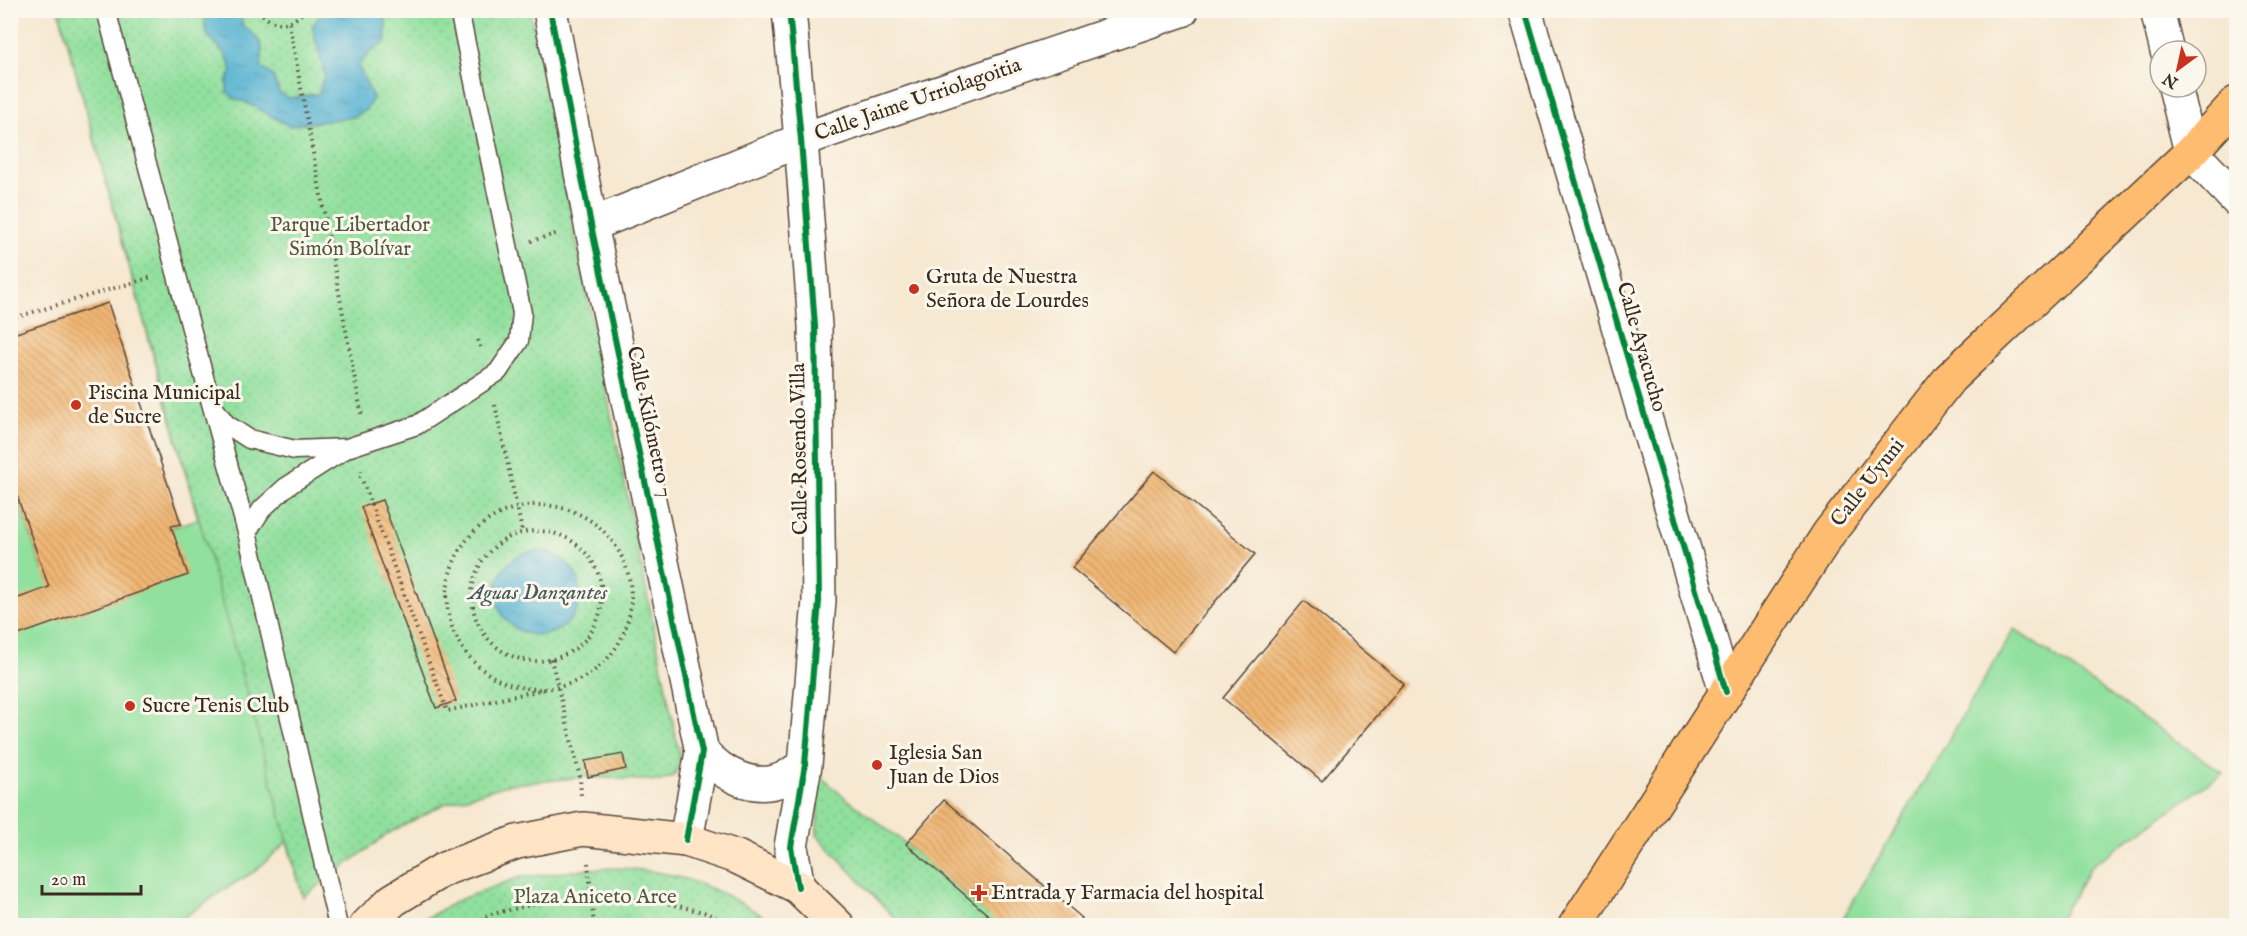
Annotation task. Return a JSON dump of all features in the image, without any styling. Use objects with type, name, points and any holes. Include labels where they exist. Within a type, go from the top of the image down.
[{"type":"main road","name":"Calle Uyuni","points":[[1575,926],[1830,533],[1950,378],[2191,152],[2236,102]]},
{"type":"main road","points":[[366,926],[393,900],[444,869],[517,842],[583,829],[686,840],[737,857],[798,886],[838,926]]},
{"type":"street","name":"Calle Kilómetro 7","points":[[550,10],[591,225],[702,752],[686,840]]},
{"type":"street","name":"Calle Rosendo Villa","points":[[789,10],[815,327],[819,601],[805,765],[791,847],[798,886]]},
{"type":"street","name":"Calle Jaime Urriolagoitia","points":[[591,225],[801,140],[1182,10]]},
{"type":"street","name":"Calle Ayacucho","points":[[1525,10],[1726,692]]},
{"type":"street","points":[[2157,10],[2163,39]]},
{"type":"street","points":[[2178,99],[2191,152],[2236,199]]},
{"type":"street","points":[[702,752],[713,764],[738,779],[761,783],[783,779],[805,765]]},
{"type":"lane","points":[[106,10],[247,532],[338,926]]},
{"type":"lane","points":[[247,532],[262,509],[286,487],[347,448],[417,425],[498,372],[519,341],[522,314],[459,10]]},
{"type":"lane","points":[[211,403],[226,423],[249,439],[295,450],[347,448]]},
{"type":"path","points":[[259,10],[273,23],[289,23],[304,10]]},
{"type":"path","points":[[289,23],[310,136]]},
{"type":"path","points":[[508,247],[591,225]]},
{"type":"path","points":[[10,320],[175,270]]},
{"type":"path","points":[[509,464],[522,531]]},
{"type":"path","points":[[447,711],[545,689],[574,682],[600,667],[620,643],[630,615],[631,584],[622,555],[604,530],[578,513],[549,505],[518,506],[490,518],[467,538],[452,565],[448,584],[451,625],[465,652],[487,673],[515,686],[545,689]]},
{"type":"path","points":[[522,531],[544,531],[565,536],[583,549],[596,566],[603,587],[602,609],[595,629],[581,645],[562,657],[551,659],[541,662],[520,659],[500,650],[485,635],[475,616],[471,594],[476,573],[486,554],[502,540],[522,531]]},
{"type":"path","points":[[551,659],[580,777],[583,829],[594,926]]},
{"type":"path","points":[[470,926],[492,914],[548,901],[610,897],[658,901],[707,913],[731,926]]},
{"type":"green space","name":"Sucre Tenis Club","points":[[59,11],[87,11],[303,897],[287,842],[254,872],[173,925],[11,925],[10,476],[43,571],[198,519]]},
{"type":"green space","name":"Parque Libertador Simón Bolívar","points":[[59,11],[530,11],[680,758],[675,775],[661,781],[588,777],[510,784],[444,804],[389,833],[303,897]]},
{"type":"green space","points":[[2014,629],[2223,773],[2091,866],[2056,925],[1839,925]]},
{"type":"green space","points":[[819,775],[906,844],[1001,925],[901,925],[817,835]]},
{"type":"green space","name":"Plaza Aniceto Arce","points":[[620,868],[650,871],[689,880],[743,904],[776,925],[414,925],[459,900],[517,878],[589,869]]},
{"type":"water","points":[[206,11],[240,11],[243,26],[258,38],[262,48],[261,67],[273,76],[279,93],[289,98],[318,94],[325,75],[312,26],[323,11],[383,11],[386,23],[385,43],[371,51],[358,65],[373,98],[366,110],[354,117],[289,126],[246,102],[236,100],[227,92],[227,81],[232,71],[227,59],[206,31]]},
{"type":"water","name":"Aguas Danzantes","points":[[538,551],[554,554],[568,563],[577,577],[580,593],[577,609],[568,623],[554,632],[538,635],[522,632],[508,623],[499,609],[496,593],[499,577],[508,563],[522,554]]},
{"type":"building","name":"Piscina Municipal de Sucre","points":[[108,303],[181,524],[171,526],[188,575],[10,638],[10,601],[49,587],[10,476],[10,335]]},
{"type":"building","points":[[1154,471],[1255,554],[1173,652],[1072,568]]},
{"type":"building","points":[[382,500],[456,701],[436,708],[361,507]]},
{"type":"building","points":[[1304,601],[1404,684],[1322,781],[1223,698]]},
{"type":"building","points":[[623,754],[626,769],[588,777],[585,761]]},
{"type":"building","points":[[944,800],[1082,918],[1076,926],[1001,926],[906,844]]},
{"type":"cycle path","points":[[550,10],[591,225],[702,752],[686,840]]},
{"type":"cycle path","points":[[789,10],[815,326],[819,601],[805,765],[791,847],[798,887]]},
{"type":"cycle path","points":[[1525,10],[1726,692]]},
{"type":"place","name":"Gruta de Nuestra Señora de Lourdes","points":[[914,289]]},
{"type":"place","name":"Piscina Municipal de Sucre","points":[[76,405]]},
{"type":"place","name":"Sucre Tenis Club","points":[[130,706]]},
{"type":"place","name":"Iglesia San Juan de Dios","points":[[877,765]]},
{"type":"place","name":"Entrada y Farmacia del hospital","points":[[979,893]]}]
